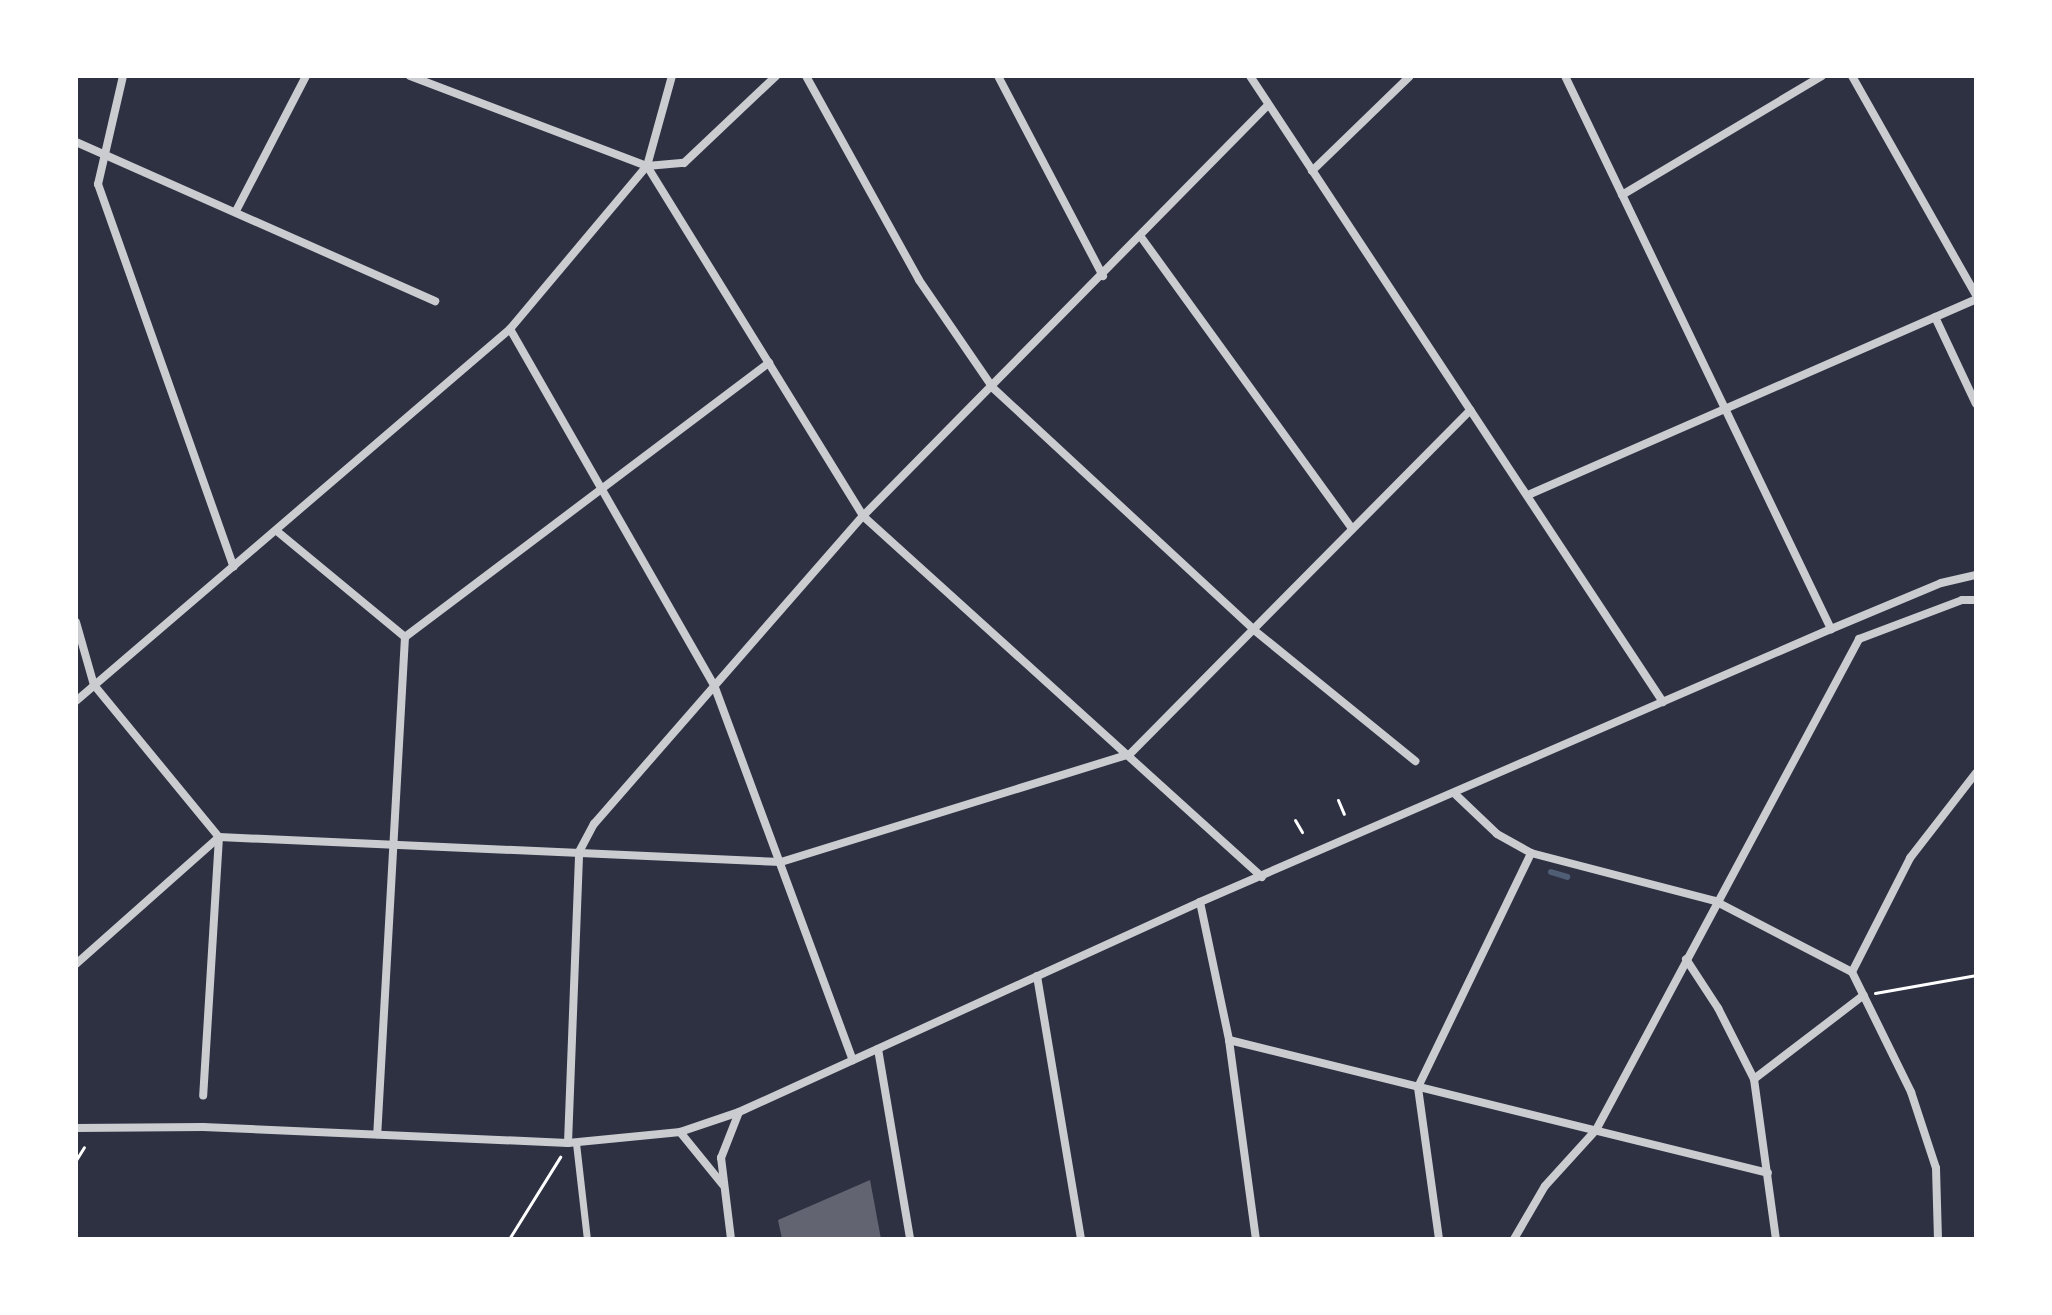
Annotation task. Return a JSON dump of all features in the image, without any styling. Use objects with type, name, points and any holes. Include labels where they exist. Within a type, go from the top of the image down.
[{"type":"street","points":[[123,76],[98,184],[234,567]]},
{"type":"street","points":[[236,211],[306,76]]},
{"type":"street","points":[[410,76],[647,166],[684,163],[776,76]]},
{"type":"street","points":[[76,701],[278,532],[510,329],[647,166],[672,76]]},
{"type":"street","points":[[806,76],[919,280],[993,388],[1254,630],[1415,761]]},
{"type":"street","points":[[998,76],[1103,276]]},
{"type":"street","points":[[1250,76],[1663,702]]},
{"type":"street","points":[[1312,171],[1410,76]]},
{"type":"street","points":[[1565,76],[1831,629]]},
{"type":"street","points":[[1622,195],[1822,76]]},
{"type":"street","points":[[1528,495],[1976,297],[1852,76]]},
{"type":"street","points":[[587,1239],[572,1143],[579,852],[594,824],[863,516],[993,388],[1268,105]]},
{"type":"street","points":[[76,142],[435,301]]},
{"type":"street","points":[[647,166],[863,516],[1130,754],[1262,877]]},
{"type":"street","points":[[1141,237],[1351,527]]},
{"type":"street","points":[[1935,317],[1976,404]]},
{"type":"street","points":[[510,329],[714,685],[853,1060]]},
{"type":"street","points":[[377,1134],[405,637],[769,363]]},
{"type":"street","points":[[76,964],[219,837],[781,862],[1130,754],[1351,527],[1471,410]]},
{"type":"street","points":[[278,532],[405,637]]},
{"type":"street","points":[[76,1128],[377,1134],[572,1143],[680,1132],[739,1112],[1200,902],[1831,629],[1941,583],[1976,575]]},
{"type":"street","points":[[1514,1239],[1545,1186],[1596,1130],[1715,901],[1859,639],[1962,600],[1976,600]]},
{"type":"street","points":[[76,622],[94,685],[219,837],[203,1096]]},
{"type":"street","points":[[1852,972],[1910,858],[1976,773]]},
{"type":"street","points":[[1454,793],[1497,834],[1531,853],[1715,901],[1852,972],[1911,1092],[1936,1168],[1938,1239]]},
{"type":"street","points":[[1439,1239],[1418,1087],[1531,853]]},
{"type":"street","points":[[1200,902],[1229,1040],[1256,1239]]},
{"type":"street","points":[[1686,959],[1718,1008],[1754,1079],[1776,1239]]},
{"type":"street","points":[[1037,976],[1081,1239]]},
{"type":"street","points":[[1754,1079],[1864,995]]},
{"type":"street","points":[[1229,1040],[1768,1173]]},
{"type":"street","points":[[878,1049],[910,1239]]},
{"type":"street","points":[[731,1239],[721,1158],[739,1112]]},
{"type":"street","points":[[76,1136],[100,1128]]},
{"type":"street","points":[[680,1132],[724,1186]]},
{"type":"path","points":[[1338,800],[1344,814]]},
{"type":"path","points":[[1295,820],[1302,832]]},
{"type":"path","points":[[1864,995],[1976,975]]},
{"type":"path","points":[[509,1239],[572,1143]]},
{"type":"path","points":[[76,1160],[84,1147]]},
{"type":"building","points":[[870,1180],[881,1239],[782,1239],[778,1220]]},
{"type":"waterway","points":[[1551,872],[1567,877]]}]
